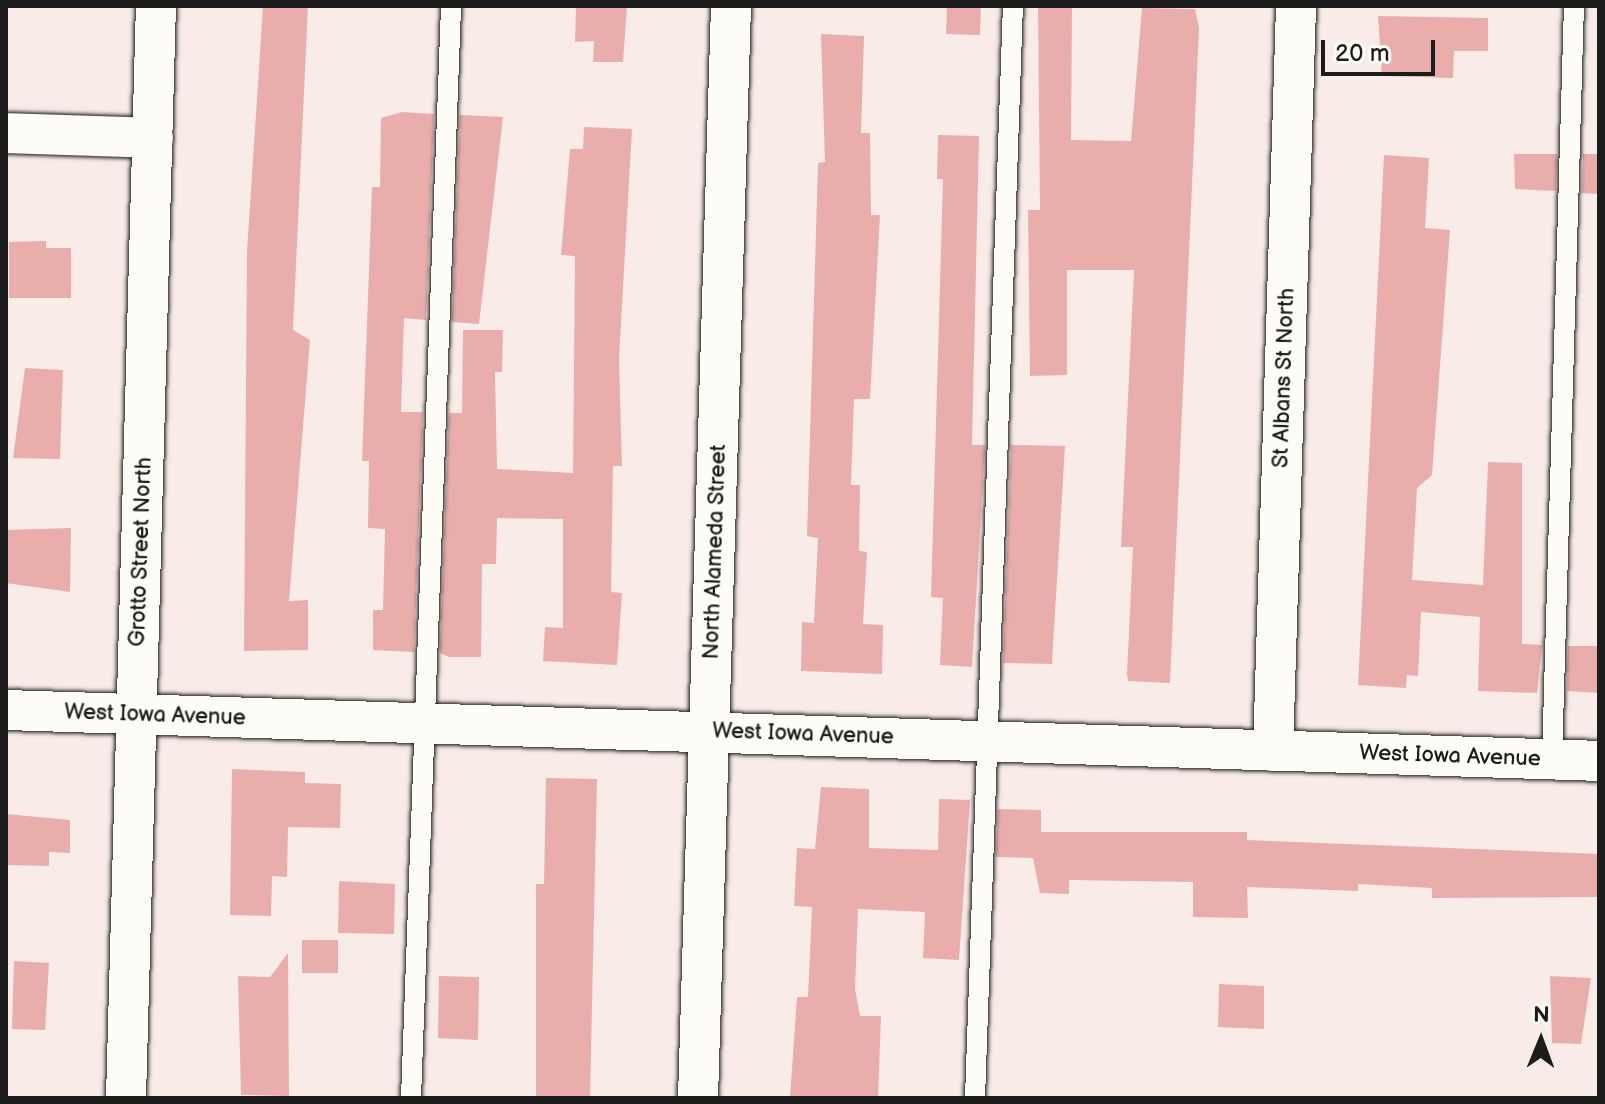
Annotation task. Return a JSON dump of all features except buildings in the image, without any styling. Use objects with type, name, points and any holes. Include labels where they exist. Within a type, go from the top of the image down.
[{"type":"street","name":"Grotto Street North","points":[[126,1098],[156,6]]},
{"type":"street","name":"North Alameda Street","points":[[698,1098],[731,6]]},
{"type":"street","name":"St Albans St North","points":[[1273,751],[1296,6]]},
{"type":"street","points":[[6,133],[153,138]]},
{"type":"street","name":"West Iowa Avenue","points":[[6,710],[710,730],[985,742],[1599,761]]},
{"type":"lane","points":[[411,1098],[421,724],[451,6]]},
{"type":"lane","points":[[975,1098],[1013,6]]},
{"type":"lane","points":[[1552,759],[1574,6]]}]
